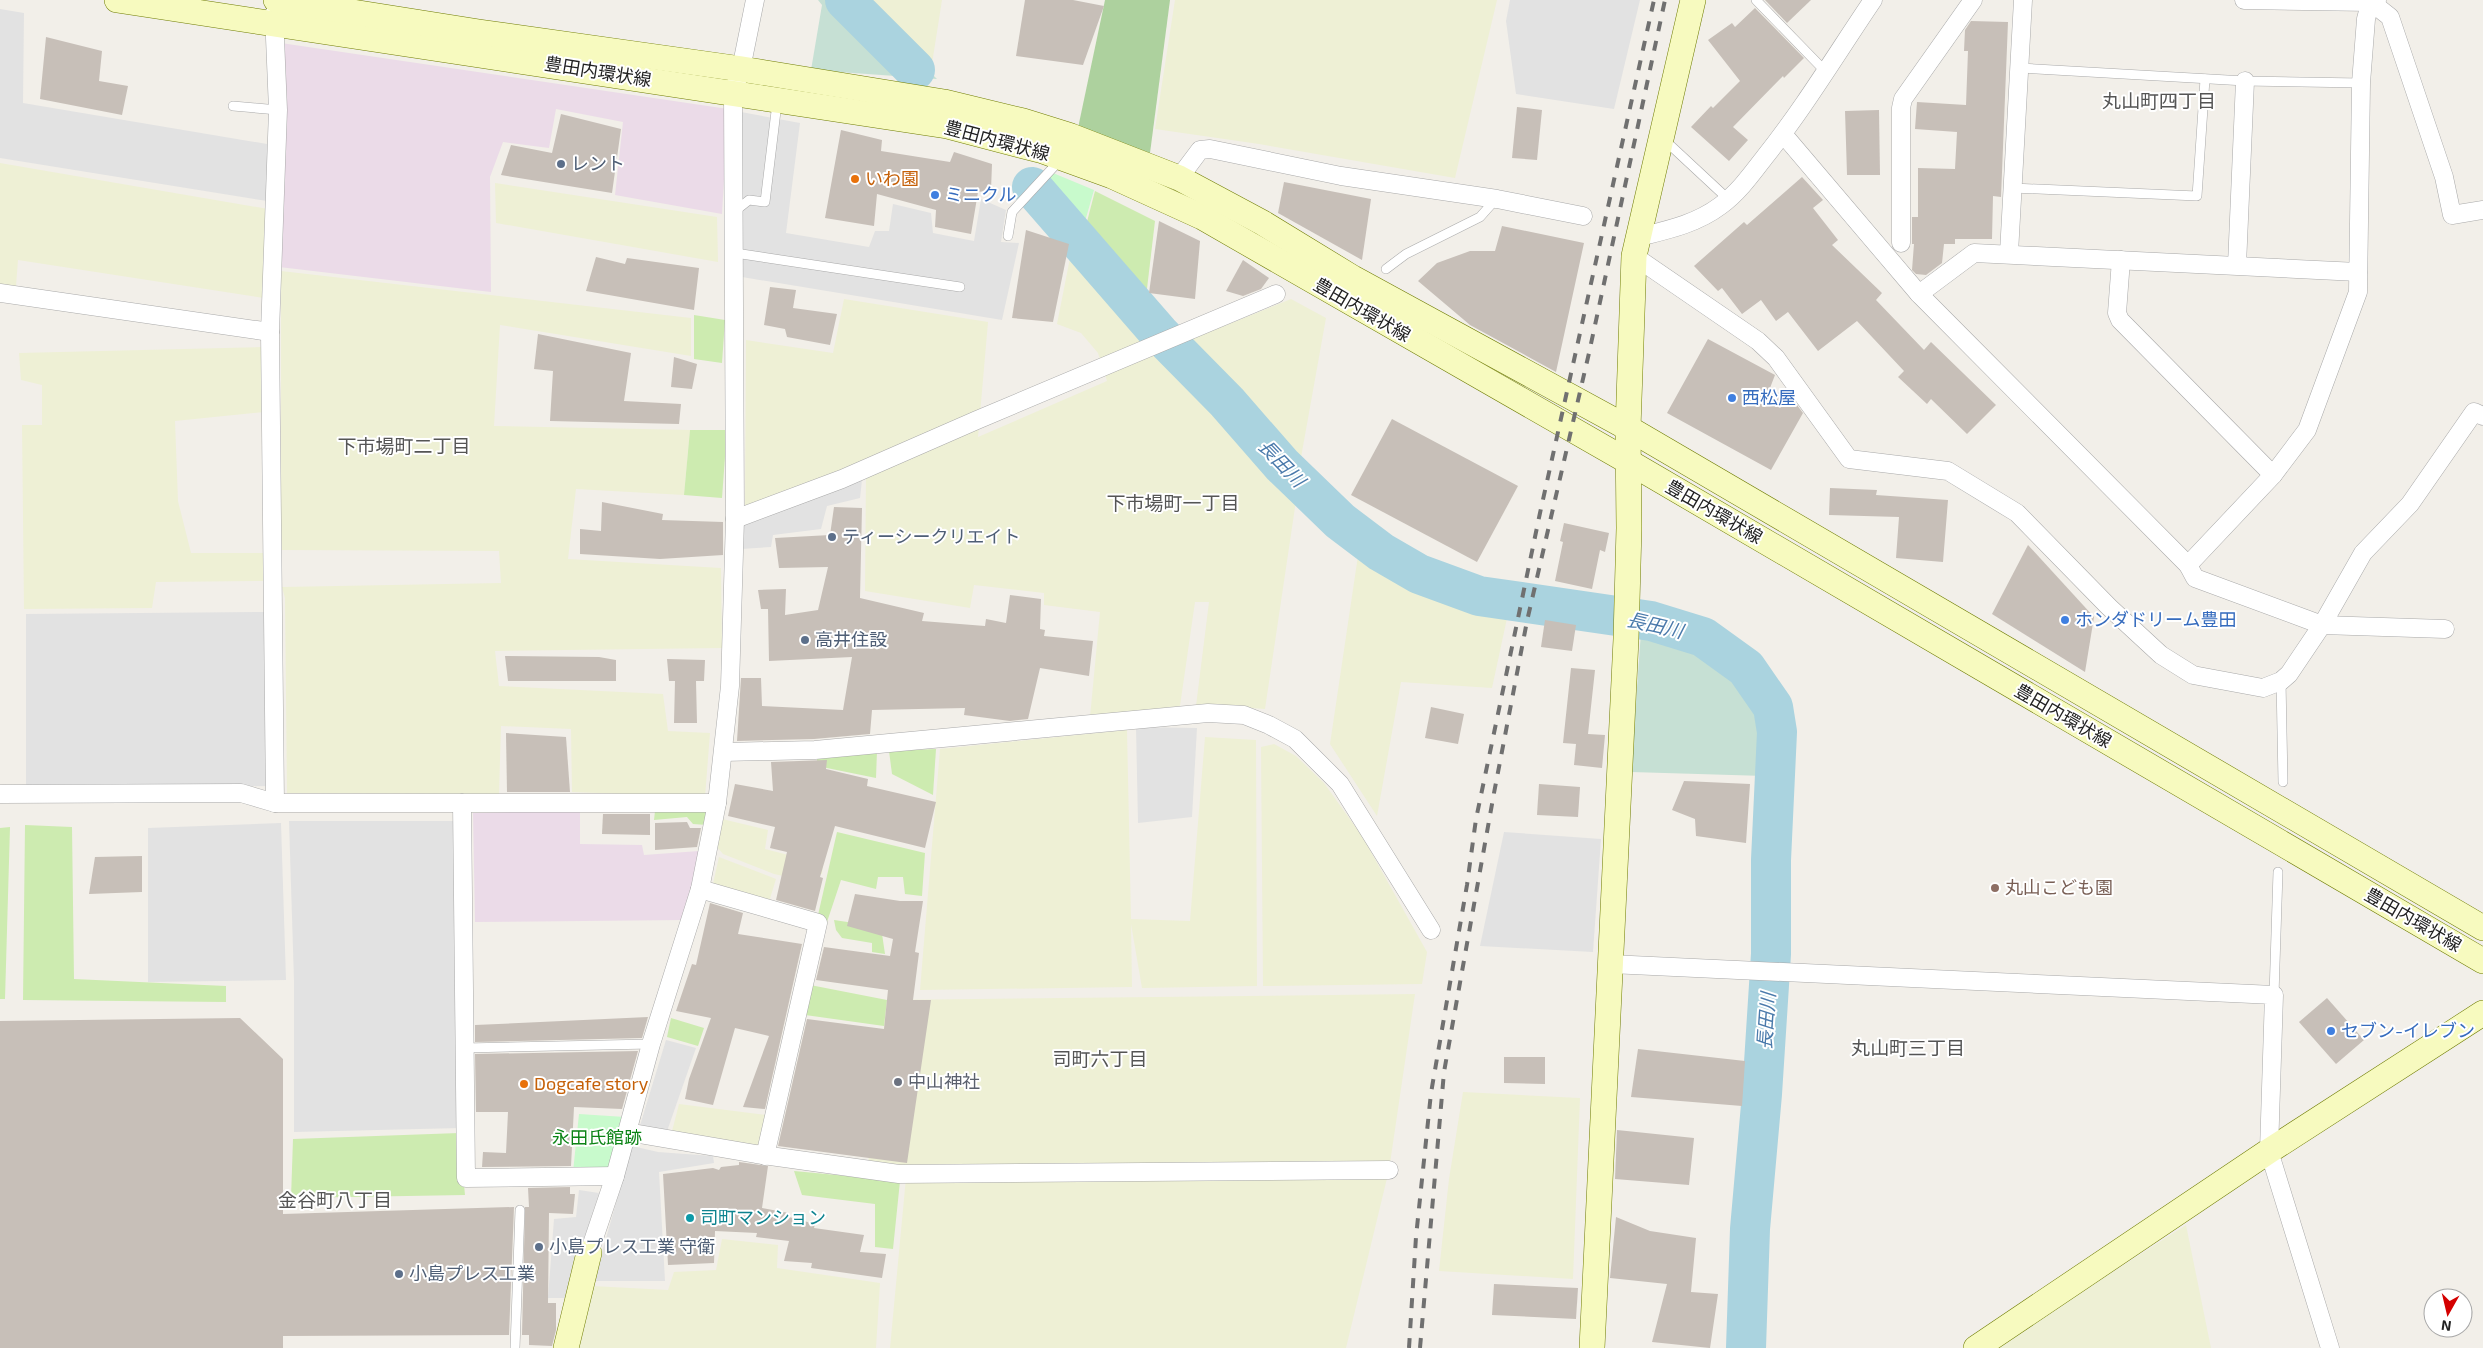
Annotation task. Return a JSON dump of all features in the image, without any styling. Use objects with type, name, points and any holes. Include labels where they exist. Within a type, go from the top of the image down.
[{"type":"street","name":"豊田内環状線","points":[[117,0],[275,8],[479,32],[898,93],[988,112],[1071,136],[1179,178],[1263,223],[1353,278],[1628,428],[2483,928]]},
{"type":"street","points":[[566,1348],[589,1253],[615,1176],[651,1044],[700,889],[717,803],[730,686],[735,519],[733,93],[741,69],[755,0]]},
{"type":"street","points":[[1592,1348],[1628,601],[1628,428],[1637,247],[1692,0]]},
{"type":"street","points":[[1637,247],[1700,218],[1739,189],[1784,134],[1872,0]]},
{"type":"street","points":[[1901,243],[1901,108],[1903,99],[1973,0]]},
{"type":"street","points":[[2009,253],[2023,0]]},
{"type":"street","points":[[2245,0],[2373,1],[2390,17],[2444,177],[2452,215],[2483,210]]},
{"type":"street","points":[[2188,565],[2274,476],[2307,430],[2355,300],[2358,272],[2362,83],[2366,19],[2373,1]]},
{"type":"street","name":"豊田内環状線","points":[[275,8],[733,93],[947,126],[1043,151],[1056,164],[1112,176],[1202,217],[1432,351],[1629,462],[2483,961]]},
{"type":"street","points":[[275,8],[278,110],[270,332],[276,803]]},
{"type":"street","points":[[2237,265],[2245,81]]},
{"type":"street","points":[[1784,134],[1919,294],[2188,565],[2195,578],[2322,625],[2445,629]]},
{"type":"street","points":[[1179,178],[1200,150],[1210,149],[1341,176],[1497,199],[1583,216]]},
{"type":"street","points":[[1637,247],[1758,341],[1776,358],[1849,459],[1948,471],[2017,513],[2109,607],[2161,655],[2193,675],[2263,688],[2280,681],[2289,674],[2322,625],[2363,553],[2410,504],[2474,412],[2483,416]]},
{"type":"street","points":[[1919,294],[1974,253],[2009,253],[2358,272]]},
{"type":"street","points":[[2121,260],[2117,313],[2120,320],[2274,476]]},
{"type":"street","points":[[0,292],[270,332]]},
{"type":"street","points":[[735,519],[842,479],[1276,294]]},
{"type":"street","points":[[724,752],[815,750],[1208,713],[1244,715],[1269,725],[1295,739],[1340,784],[1432,930]]},
{"type":"street","points":[[0,794],[241,793],[276,803],[717,803]]},
{"type":"street","points":[[462,803],[466,1178],[615,1176]]},
{"type":"street","points":[[700,889],[818,923],[765,1156]]},
{"type":"street","points":[[1610,964],[2274,995],[2269,1151],[2330,1348]]},
{"type":"street","points":[[1976,1348],[2269,1151],[2483,1013]]},
{"type":"street","points":[[627,1132],[765,1156],[899,1174],[1390,1170]]},
{"type":"lane","points":[[1756,0],[1825,71]]},
{"type":"lane","points":[[2020,68],[2245,81],[2362,83]]},
{"type":"lane","points":[[2013,188],[2197,196],[2205,79]]},
{"type":"lane","points":[[735,211],[749,200],[765,202],[778,99]]},
{"type":"lane","points":[[233,106],[278,110]]},
{"type":"lane","points":[[1671,146],[1728,199]]},
{"type":"lane","points":[[1008,236],[1012,212],[1056,164]]},
{"type":"lane","points":[[1386,269],[1406,254],[1480,217],[1497,199]]},
{"type":"lane","points":[[735,253],[960,288]]},
{"type":"lane","points":[[2280,681],[2283,782]]},
{"type":"lane","points":[[2274,995],[2278,872]]},
{"type":"lane","points":[[465,1048],[651,1044]]},
{"type":"lane","points":[[516,1348],[520,1210]]},
{"type":"shaded area","points":[[1510,0],[1640,0],[1614,109],[1516,94],[1506,21]]},
{"type":"shaded area","points":[[0,9],[24,13],[23,103],[267,144],[267,201],[0,158]]},
{"type":"shaded area","points":[[281,43],[728,109],[722,214],[615,195],[623,122],[556,109],[549,148],[503,142],[490,177],[491,292],[279,267]]},
{"type":"shaded area","points":[[741,112],[800,123],[786,233],[869,247],[875,231],[889,231],[893,204],[931,213],[933,233],[974,241],[981,199],[1006,210],[1001,242],[1019,243],[1002,320],[742,277]]},
{"type":"shaded area","points":[[862,480],[860,498],[827,506],[821,529],[773,535],[771,547],[741,549],[743,523]]},
{"type":"shaded area","points":[[268,612],[270,786],[26,788],[26,614]]},
{"type":"shaded area","points":[[1136,727],[1197,728],[1192,817],[1138,823]]},
{"type":"shaded area","points":[[580,810],[580,844],[642,845],[644,855],[699,851],[685,920],[475,922],[473,813]]},
{"type":"shaded area","points":[[289,821],[453,821],[461,1128],[294,1132],[294,981]]},
{"type":"shaded area","points":[[281,823],[286,980],[148,982],[148,828]]},
{"type":"shaded area","points":[[1504,832],[1601,839],[1593,952],[1480,946]]},
{"type":"shaded area","points":[[666,1040],[696,1048],[665,1137],[638,1132]]},
{"type":"shaded area","points":[[632,1146],[658,1152],[713,1156],[714,1163],[659,1172],[665,1281],[594,1281]]},
{"type":"shaded area","points":[[579,1190],[599,1193],[566,1298],[548,1298],[554,1219],[576,1217]]},
{"type":"green space","points":[[818,0],[857,0],[937,79],[811,70],[822,5]]},
{"type":"green space","points":[[861,0],[942,0],[931,70]]},
{"type":"green space","points":[[1105,0],[1170,0],[1150,153],[1078,128]]},
{"type":"green space","points":[[1175,0],[1497,0],[1455,178],[1259,144],[1155,129]]},
{"type":"green space","points":[[0,163],[268,209],[264,298],[18,260],[16,286],[0,285]]},
{"type":"green space","points":[[1053,173],[1094,190],[1082,232],[1043,188]]},
{"type":"green space","points":[[495,183],[717,217],[718,262],[496,223]]},
{"type":"green space","points":[[1095,191],[1155,221],[1146,297],[1083,237]]},
{"type":"green space","points":[[1071,253],[1297,494],[1265,709],[1212,705],[1196,706],[1209,602],[1195,602],[1180,706],[1090,717],[1100,612],[1044,605],[1044,593],[974,585],[970,608],[865,591],[866,475],[745,515],[746,340],[833,353],[844,299],[988,322],[978,437],[1107,381],[1098,353],[1081,333],[1057,324]]},
{"type":"green space","points":[[281,271],[691,318],[691,356],[500,325],[494,426],[690,430],[684,495],[576,489],[568,559],[721,568],[722,648],[495,651],[499,686],[663,694],[668,731],[710,733],[705,797],[572,792],[571,729],[501,726],[499,794],[287,793],[285,598],[282,587],[501,583],[499,551],[281,550]]},
{"type":"green space","points":[[1291,299],[1326,318],[1300,463],[1184,342]]},
{"type":"green space","points":[[694,315],[725,320],[722,363],[694,359]]},
{"type":"green space","points":[[263,347],[264,412],[175,421],[178,501],[191,553],[264,553],[266,581],[156,582],[152,608],[24,609],[22,425],[42,425],[42,385],[21,380],[19,353]]},
{"type":"green space","points":[[690,430],[727,430],[722,498],[684,495]]},
{"type":"green space","points":[[1359,549],[1474,604],[1509,609],[1492,688],[1401,682],[1377,816],[1330,744]]},
{"type":"green space","points":[[1641,632],[1697,647],[1742,683],[1766,715],[1765,776],[1631,772]]},
{"type":"green space","points":[[1127,730],[1131,919],[1190,921],[1205,737],[1256,740],[1257,986],[1142,988],[1131,924],[1132,987],[920,990],[940,749]]},
{"type":"green space","points":[[1274,744],[1296,756],[1324,783],[1362,836],[1427,952],[1422,984],[1263,986],[1261,747]]},
{"type":"green space","points":[[936,749],[933,795],[892,774],[889,751]]},
{"type":"green space","points":[[877,751],[876,778],[817,766],[817,756]]},
{"type":"green space","points":[[710,810],[707,825],[693,824],[687,817],[654,820],[655,811]]},
{"type":"green space","points":[[722,819],[768,830],[765,849],[823,864],[822,874],[805,871],[802,880],[774,874],[723,854],[717,847]]},
{"type":"green space","points":[[25,825],[72,827],[74,979],[226,986],[226,1002],[23,1000]]},
{"type":"green space","points":[[10,827],[5,999],[0,999],[0,828]]},
{"type":"green space","points":[[837,832],[925,853],[922,896],[905,894],[903,877],[878,877],[876,889],[841,880],[827,922],[818,915]]},
{"type":"green space","points":[[719,857],[776,879],[768,905],[712,888]]},
{"type":"green space","points":[[834,920],[881,927],[885,954],[872,952],[872,943],[842,938],[836,930]]},
{"type":"green space","points":[[805,984],[887,1000],[884,1026],[798,1014]]},
{"type":"green space","points":[[1415,994],[1389,1170],[1346,1348],[890,1348],[907,1167],[868,1164],[887,1000]]},
{"type":"green space","points":[[671,1018],[704,1028],[698,1046],[667,1037]]},
{"type":"green space","points":[[1463,1092],[1580,1098],[1573,1279],[1439,1271],[1449,1179]]},
{"type":"green space","points":[[679,1104],[767,1115],[756,1154],[670,1139]]},
{"type":"green space","name":"永田氏館跡","points":[[579,1114],[625,1117],[608,1171],[573,1172]]},
{"type":"green space","points":[[459,1133],[465,1195],[291,1198],[293,1139]]},
{"type":"green space","points":[[794,1171],[900,1181],[893,1249],[875,1247],[875,1204],[802,1195]]},
{"type":"green space","points":[[2186,1225],[2211,1348],[1994,1348]]},
{"type":"green space","points":[[722,1239],[778,1245],[777,1268],[880,1283],[876,1348],[577,1348],[592,1286],[668,1290],[674,1272],[716,1270]]},
{"type":"building","points":[[1025,0],[1073,0],[1104,6],[1083,65],[1016,56]]},
{"type":"building","points":[[1765,0],[1811,0],[1787,23]]},
{"type":"building","points":[[1755,8],[1804,58],[1784,78],[1783,76],[1733,127],[1748,140],[1729,161],[1691,127],[1711,106],[1713,108],[1740,81],[1708,40],[1732,23],[1735,27]]},
{"type":"building","points":[[1971,21],[2008,22],[2001,197],[1993,196],[1992,239],[1955,239],[1955,244],[1944,244],[1942,263],[1926,275],[1916,274],[1912,270],[1914,244],[1912,244],[1912,217],[1918,217],[1918,168],[1955,169],[1957,132],[1915,129],[1917,102],[1966,105],[1968,51],[1964,51],[1965,30]]},
{"type":"building","points":[[46,37],[102,51],[99,81],[128,86],[122,115],[40,99]]},
{"type":"building","points":[[1517,107],[1542,110],[1537,160],[1512,158]]},
{"type":"building","points":[[1879,110],[1880,175],[1847,175],[1845,111]]},
{"type":"building","name":"レント","points":[[561,114],[621,129],[612,193],[501,175],[511,145],[552,153]]},
{"type":"building","points":[[841,130],[882,140],[881,151],[950,162],[954,152],[992,164],[991,190],[978,192],[971,234],[935,227],[936,210],[877,194],[874,226],[825,218]]},
{"type":"building","points":[[1802,177],[1823,200],[1813,208],[1838,240],[1832,245],[1882,293],[1876,300],[1924,350],[1931,342],[1996,405],[1967,434],[1931,399],[1927,404],[1898,377],[1904,371],[1857,321],[1818,351],[1788,312],[1776,321],[1761,300],[1742,314],[1722,288],[1718,291],[1694,266],[1744,222],[1747,225]]},
{"type":"building","points":[[1284,182],[1371,199],[1362,260],[1278,213]]},
{"type":"building","points":[[1159,221],[1200,241],[1195,299],[1149,293]]},
{"type":"building","points":[[1502,226],[1584,243],[1556,372],[1470,325],[1418,281],[1437,263],[1470,251],[1495,251]]},
{"type":"building","points":[[1026,230],[1069,244],[1053,322],[1012,318]]},
{"type":"building","points":[[596,257],[625,264],[627,258],[699,268],[694,310],[586,291]]},
{"type":"building","points":[[1243,260],[1269,278],[1261,289],[1243,296],[1226,291]]},
{"type":"building","points":[[770,287],[796,290],[793,308],[837,314],[830,345],[787,337],[785,329],[764,325]]},
{"type":"building","points":[[538,334],[631,353],[624,401],[681,404],[679,424],[550,421],[553,371],[534,369]]},
{"type":"building","name":"西松屋","points":[[1708,339],[1775,375],[1770,388],[1794,401],[1803,413],[1771,470],[1667,413]]},
{"type":"building","points":[[674,357],[697,364],[692,389],[671,387]]},
{"type":"building","points":[[1392,419],[1518,486],[1477,562],[1351,495]]},
{"type":"building","points":[[1830,488],[1877,490],[1876,495],[1948,500],[1943,562],[1896,558],[1899,517],[1829,515]]},
{"type":"building","points":[[602,502],[663,514],[662,520],[723,522],[723,555],[660,559],[580,554],[580,529],[601,531]]},
{"type":"building","points":[[834,507],[862,508],[860,598],[924,613],[922,621],[985,626],[986,619],[1006,623],[1010,595],[1041,599],[1040,629],[1045,630],[1044,636],[1093,641],[1089,676],[1040,668],[1028,719],[1010,721],[964,715],[965,708],[872,710],[870,734],[814,739],[737,741],[741,678],[761,678],[762,706],[843,710],[852,657],[769,661],[768,609],[761,609],[758,590],[786,589],[785,615],[818,610],[828,567],[779,568],[775,538],[830,535]]},
{"type":"building","points":[[1564,523],[1609,533],[1605,552],[1600,550],[1592,589],[1555,581],[1563,542],[1560,541]]},
{"type":"building","points":[[2028,545],[2094,617],[2085,672],[1992,614]]},
{"type":"building","points":[[1545,620],[1576,625],[1572,651],[1541,647]]},
{"type":"building","points":[[505,656],[599,657],[616,660],[616,681],[508,681]]},
{"type":"building","points":[[667,659],[705,660],[704,681],[696,681],[697,723],[674,723],[675,681],[669,681]]},
{"type":"building","points":[[1571,668],[1595,670],[1588,734],[1605,735],[1602,768],[1574,765],[1576,744],[1563,743]]},
{"type":"building","points":[[1431,707],[1464,714],[1458,744],[1425,738]]},
{"type":"building","points":[[506,733],[566,737],[570,792],[507,792]]},
{"type":"building","points":[[827,760],[826,769],[868,779],[867,786],[936,802],[925,848],[835,826],[820,877],[823,878],[815,911],[776,900],[787,852],[770,848],[775,827],[728,816],[735,784],[773,791],[771,762]]},
{"type":"building","points":[[1684,781],[1750,784],[1746,843],[1696,836],[1695,819],[1672,810]]},
{"type":"building","points":[[1539,784],[1580,787],[1578,817],[1537,815]]},
{"type":"building","points":[[603,814],[650,814],[650,835],[602,834]]},
{"type":"building","points":[[687,822],[690,828],[701,828],[697,847],[655,850],[655,823]]},
{"type":"building","points":[[142,856],[142,892],[89,894],[95,857]]},
{"type":"building","points":[[855,894],[900,901],[923,901],[915,952],[919,953],[913,1000],[931,1000],[907,1163],[778,1146],[807,1019],[884,1029],[888,990],[816,980],[824,947],[890,956],[893,939],[847,926]]},
{"type":"building","points":[[710,903],[743,913],[738,934],[802,944],[765,1109],[743,1107],[769,1036],[735,1028],[713,1105],[685,1099],[689,1079],[711,1018],[676,1011],[692,964],[696,965]]},
{"type":"building","name":"セブン-イレブン","points":[[2327,998],[2364,1040],[2336,1064],[2299,1022]]},
{"type":"building","points":[[648,1017],[642,1038],[475,1042],[475,1025]]},
{"type":"building","points":[[240,1018],[283,1059],[283,1214],[514,1207],[509,1335],[283,1336],[283,1348],[0,1348],[0,1021]]},
{"type":"building","points":[[1638,1049],[1745,1061],[1742,1106],[1631,1097]]},
{"type":"building","points":[[638,1051],[622,1109],[574,1107],[571,1166],[482,1167],[483,1152],[506,1153],[508,1112],[476,1112],[475,1054]]},
{"type":"building","points":[[1504,1057],[1545,1057],[1545,1084],[1504,1083]]},
{"type":"building","points":[[1617,1130],[1694,1138],[1689,1185],[1615,1179]]},
{"type":"building","points":[[739,1162],[768,1166],[762,1208],[789,1213],[789,1217],[815,1224],[814,1228],[864,1235],[860,1252],[886,1254],[882,1278],[811,1268],[812,1263],[784,1261],[789,1241],[756,1237],[757,1233],[715,1231],[714,1263],[668,1265],[663,1174],[713,1168],[719,1170],[721,1167],[739,1165]]},
{"type":"building","name":"小島プレス工業 守衛","points":[[570,1187],[570,1194],[575,1194],[573,1214],[549,1213],[548,1303],[556,1303],[556,1330],[552,1346],[529,1345],[529,1335],[522,1335],[525,1207],[529,1207],[528,1188]]},
{"type":"building","points":[[1616,1217],[1650,1231],[1696,1238],[1691,1292],[1718,1294],[1710,1348],[1652,1342],[1667,1284],[1610,1278]]},
{"type":"building","points":[[1494,1284],[1578,1288],[1576,1319],[1492,1315]]},
{"type":"waterway","name":"長田川","points":[[845,0],[915,70]]},
{"type":"waterway","name":"長田川","points":[[1032,187],[1159,333],[1227,402],[1282,465],[1340,521],[1381,552],[1419,574],[1479,596],[1651,621],[1703,637],[1746,668],[1773,707],[1777,732],[1771,860],[1771,954],[1762,1094],[1750,1229],[1746,1348]]},
{"type":"railway","points":[[1409,1348],[1416,1237],[1431,1093],[1467,885],[1476,819],[1540,513],[1654,0]]},
{"type":"railway","points":[[1420,1348],[1444,1072],[1494,793],[1527,621],[1589,353],[1665,0]]},
{"type":"place","name":"レント","points":[[561,164]]},
{"type":"place","name":"いわ園","points":[[855,179]]},
{"type":"place","name":"ミニクル","points":[[935,195]]},
{"type":"place","name":"西松屋","points":[[1732,398]]},
{"type":"place","name":"ティーシークリエイト","points":[[832,537]]},
{"type":"place","name":"ホンダドリーム豊田","points":[[2065,620]]},
{"type":"place","name":"高井住設","points":[[805,640]]},
{"type":"place","name":"丸山こども園","points":[[1995,888]]},
{"type":"place","name":"セブン-イレブン","points":[[2331,1031]]},
{"type":"place","name":"中山神社","points":[[898,1082]]},
{"type":"place","name":"Dogcafe story","points":[[524,1084]]},
{"type":"place","name":"司町マンション","points":[[690,1218]]},
{"type":"place","name":"小島プレス工業 守衛","points":[[539,1247]]},
{"type":"place","name":"小島プレス工業","points":[[399,1274]]},
{"type":"district","name":"丸山町四丁目","points":[[2159,101]]},
{"type":"district","name":"下市場町二丁目","points":[[404,446]]},
{"type":"district","name":"下市場町一丁目","points":[[1173,503]]},
{"type":"district","name":"丸山町三丁目","points":[[1908,1048]]},
{"type":"district","name":"司町六丁目","points":[[1100,1059]]},
{"type":"district","name":"金谷町八丁目","points":[[335,1200]]}]
